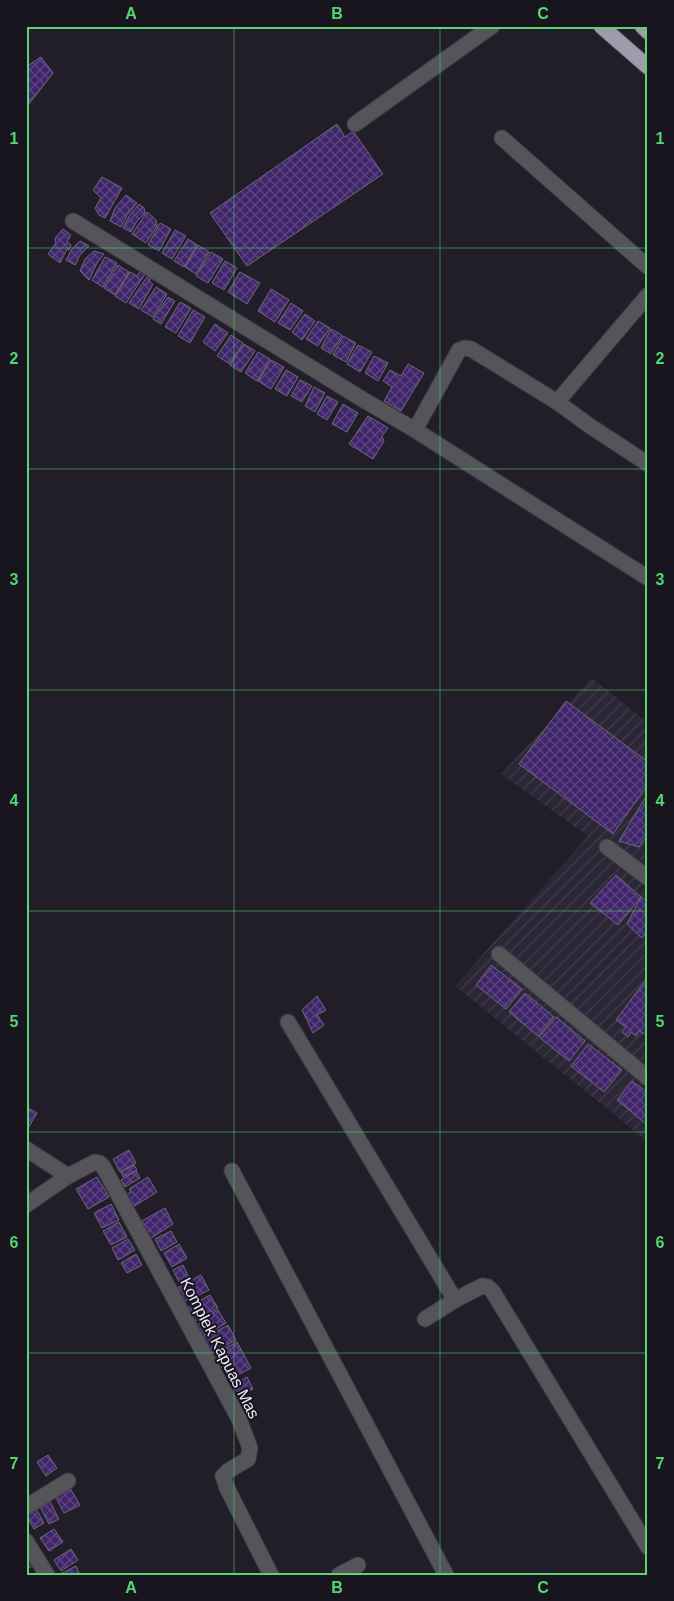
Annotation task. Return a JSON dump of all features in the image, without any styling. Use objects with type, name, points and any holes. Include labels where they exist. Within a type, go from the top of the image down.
[{"type":"highway","points":[[601,26],[648,67]]},
{"type":"highway","points":[[642,26],[648,32]]},
{"type":"street","points":[[355,124],[492,26]]},
{"type":"street","points":[[502,138],[648,267]]},
{"type":"street","points":[[73,221],[353,394],[415,430],[648,578]]},
{"type":"street","points":[[557,402],[648,296]]},
{"type":"street","points":[[415,430],[459,350],[465,348],[471,349],[557,402],[648,464]]},
{"type":"street","points":[[607,847],[648,878]]},
{"type":"street","points":[[499,954],[645,1071]]},
{"type":"street","points":[[288,1022],[455,1300]]},
{"type":"street","points":[[26,1149],[68,1176],[26,1205]]},
{"type":"street","name":"Komplek Kapuas Mas","points":[[68,1176],[95,1162],[100,1163],[104,1168],[239,1419],[250,1448],[248,1459],[223,1476],[227,1488],[272,1575]]},
{"type":"street","points":[[232,1171],[446,1575]]},
{"type":"street","points":[[425,1319],[482,1286],[488,1287],[648,1547]]},
{"type":"street","points":[[26,1507],[68,1481]]},
{"type":"street","points":[[26,1541],[47,1575]]},
{"type":"street","points":[[339,1575],[358,1565]]},
{"type":"shaded area","points":[[592,678],[648,723],[648,1142],[455,986],[588,836],[501,774]]},
{"type":"building","points":[[41,57],[53,73],[29,104],[26,101],[26,67]]},
{"type":"building","points":[[337,124],[345,137],[353,131],[383,174],[247,266],[210,213]]},
{"type":"building","points":[[102,177],[122,188],[105,218],[99,215],[95,208],[101,198],[93,190]]},
{"type":"building","points":[[126,195],[137,203],[127,215],[121,227],[110,221],[115,208]]},
{"type":"building","points":[[139,204],[144,208],[145,213],[137,221],[131,232],[123,228],[129,216]]},
{"type":"building","points":[[147,212],[156,220],[157,226],[146,243],[132,234]]},
{"type":"building","points":[[160,223],[171,229],[159,251],[148,245]]},
{"type":"building","points":[[63,229],[71,235],[67,242],[71,245],[60,263],[48,254],[56,243],[55,238]]},
{"type":"building","points":[[175,230],[186,236],[172,259],[162,253]]},
{"type":"building","points":[[188,239],[197,245],[184,267],[174,261]]},
{"type":"building","points":[[80,241],[89,246],[80,255],[75,265],[66,260],[72,249]]},
{"type":"building","points":[[198,245],[209,252],[196,274],[185,267]]},
{"type":"building","points":[[94,251],[104,254],[97,263],[89,280],[80,271],[85,259]]},
{"type":"building","points":[[211,252],[223,259],[208,283],[196,276]]},
{"type":"building","points":[[105,257],[117,263],[103,287],[92,280]]},
{"type":"building","points":[[225,261],[237,268],[224,290],[212,283]]},
{"type":"building","points":[[118,265],[129,272],[115,295],[104,288]]},
{"type":"building","points":[[142,268],[147,271],[126,303],[115,296],[130,272],[137,276]]},
{"type":"building","points":[[240,272],[260,283],[247,304],[228,292]]},
{"type":"building","points":[[149,274],[152,276],[149,281],[153,284],[139,309],[129,303]]},
{"type":"building","points":[[156,287],[167,294],[153,317],[141,310]]},
{"type":"building","points":[[271,289],[289,300],[275,322],[258,311]]},
{"type":"building","points":[[168,297],[175,301],[161,324],[153,319]]},
{"type":"building","points":[[180,302],[191,308],[176,333],[165,327]]},
{"type":"building","points":[[291,303],[303,311],[290,330],[278,323]]},
{"type":"building","points":[[193,310],[205,317],[190,343],[178,336]]},
{"type":"building","points":[[305,314],[315,321],[302,340],[292,332]]},
{"type":"building","points":[[318,321],[330,328],[318,346],[306,339]]},
{"type":"building","points":[[215,324],[228,333],[215,351],[203,342]]},
{"type":"building","points":[[331,329],[342,335],[331,354],[321,348]]},
{"type":"building","points":[[231,335],[243,343],[230,364],[217,356]]},
{"type":"building","points":[[343,336],[356,343],[346,362],[333,355]]},
{"type":"building","points":[[244,344],[255,351],[241,372],[230,365]]},
{"type":"building","points":[[358,345],[372,352],[360,372],[347,364]]},
{"type":"building","points":[[258,352],[270,359],[257,381],[245,373]]},
{"type":"building","points":[[374,356],[388,363],[378,381],[365,373]]},
{"type":"building","points":[[271,360],[284,367],[271,389],[258,381]]},
{"type":"building","points":[[408,364],[424,373],[401,411],[384,401],[392,387],[383,381],[390,370],[401,376]]},
{"type":"building","points":[[286,370],[298,377],[287,396],[275,389]]},
{"type":"building","points":[[300,380],[312,386],[302,402],[291,396]]},
{"type":"building","points":[[314,387],[325,393],[315,412],[305,406]]},
{"type":"building","points":[[327,396],[338,402],[327,420],[317,414]]},
{"type":"building","points":[[343,404],[358,413],[347,432],[332,424]]},
{"type":"building","points":[[368,416],[388,428],[382,436],[384,441],[373,459],[349,444]]},
{"type":"building","points":[[566,701],[648,762],[648,784],[613,834],[519,764]]},
{"type":"building","points":[[648,793],[648,834],[639,847],[619,841]]},
{"type":"building","points":[[616,875],[641,897],[618,925],[590,903]]},
{"type":"building","points":[[641,897],[648,902],[648,931],[642,938],[627,924]]},
{"type":"building","points":[[491,965],[522,989],[506,1009],[476,985]]},
{"type":"building","points":[[647,978],[648,1036],[639,1031],[636,1036],[631,1032],[628,1037],[622,1032],[626,1027],[616,1020]]},
{"type":"building","points":[[525,993],[554,1017],[538,1036],[509,1012]]},
{"type":"building","points":[[317,996],[326,1010],[317,1015],[324,1025],[313,1033],[302,1010]]},
{"type":"building","points":[[556,1017],[585,1041],[569,1061],[539,1037]]},
{"type":"building","points":[[588,1044],[622,1070],[604,1092],[571,1066]]},
{"type":"building","points":[[632,1081],[648,1093],[646,1124],[617,1100]]},
{"type":"building","points":[[26,1107],[37,1113],[26,1132]]},
{"type":"building","points":[[129,1150],[136,1163],[120,1172],[113,1159]]},
{"type":"building","points":[[134,1165],[137,1170],[123,1177],[121,1172]]},
{"type":"building","points":[[136,1171],[140,1178],[125,1187],[121,1180]]},
{"type":"building","points":[[97,1177],[109,1197],[88,1209],[76,1189]]},
{"type":"building","points":[[148,1177],[157,1192],[133,1207],[126,1195],[131,1192],[129,1189]]},
{"type":"building","points":[[111,1204],[119,1220],[102,1228],[94,1213]]},
{"type":"building","points":[[165,1208],[173,1224],[148,1240],[142,1228],[145,1226],[142,1221]]},
{"type":"building","points":[[119,1222],[127,1237],[111,1245],[103,1231]]},
{"type":"building","points":[[171,1231],[177,1242],[161,1251],[155,1239]]},
{"type":"building","points":[[128,1239],[135,1250],[118,1260],[112,1248]]},
{"type":"building","points":[[179,1244],[187,1258],[172,1267],[164,1253]]},
{"type":"building","points":[[136,1254],[142,1265],[127,1273],[121,1263]]},
{"type":"building","points":[[183,1265],[189,1278],[179,1282],[173,1270]]},
{"type":"building","points":[[201,1275],[209,1290],[182,1302],[175,1289]]},
{"type":"building","points":[[210,1295],[218,1308],[192,1323],[184,1309]]},
{"type":"building","points":[[218,1310],[226,1323],[201,1338],[194,1327],[200,1323],[199,1321]]},
{"type":"building","points":[[228,1325],[236,1340],[210,1354],[201,1340]]},
{"type":"building","points":[[237,1342],[251,1368],[236,1376],[229,1363],[220,1368],[214,1358],[218,1356],[216,1353]]},
{"type":"building","points":[[247,1377],[253,1389],[240,1396],[233,1385]]},
{"type":"building","points":[[48,1455],[57,1468],[46,1476],[37,1462]]},
{"type":"building","points":[[70,1488],[80,1505],[64,1513],[55,1496]]},
{"type":"building","points":[[48,1498],[59,1519],[49,1524],[38,1503]]},
{"type":"building","points":[[34,1505],[44,1523],[34,1529],[26,1516],[26,1510]]},
{"type":"building","points":[[54,1529],[63,1542],[49,1551],[40,1538]]},
{"type":"building","points":[[71,1549],[78,1560],[61,1571],[54,1560]]},
{"type":"building","points":[[26,1556],[32,1566],[26,1569]]},
{"type":"building","points":[[76,1566],[80,1575],[63,1575],[62,1573]]}]
